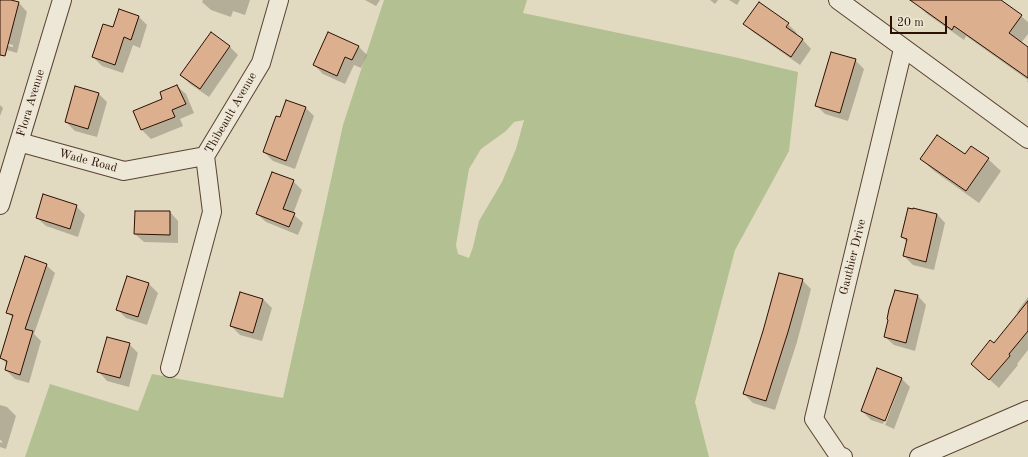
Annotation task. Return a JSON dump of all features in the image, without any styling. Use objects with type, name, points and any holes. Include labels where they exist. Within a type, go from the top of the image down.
[{"type":"street","name":"Flora Avenue","points":[[0,205],[62,0]]},
{"type":"street","name":"Thibeault Avenue","points":[[170,368],[212,212],[205,156],[261,63],[279,0]]},
{"type":"street","points":[[838,0],[1028,139]]},
{"type":"street","name":"Gauthier Drive","points":[[843,457],[839,456],[814,418],[904,49]]},
{"type":"street","name":"Wade Road","points":[[19,142],[124,171],[205,156]]},
{"type":"street","points":[[919,457],[1028,410]]},
{"type":"green space","points":[[384,0],[527,0],[523,13],[734,57],[798,72],[789,151],[735,250],[695,402],[709,457],[25,457],[50,384],[138,411],[152,374],[283,398],[343,125]],"holes":[[[524,120],[516,149],[502,182],[479,221],[469,258],[458,254],[456,245],[469,169],[481,149],[506,131],[514,122]]]},
{"type":"building","points":[[0,0],[19,2],[5,56],[0,55]]},
{"type":"building","points":[[910,0],[1001,0],[1022,15],[1009,33],[1028,47],[1028,78],[954,26],[952,30]]},
{"type":"building","points":[[759,2],[789,23],[786,27],[803,39],[791,57],[743,24]]},
{"type":"building","points":[[119,9],[139,16],[131,40],[124,37],[115,65],[92,57],[103,24],[113,27]]},
{"type":"building","points":[[211,32],[230,46],[200,89],[180,75]]},
{"type":"building","points":[[328,32],[359,46],[352,60],[345,57],[337,76],[313,65]]},
{"type":"building","points":[[831,52],[856,59],[840,113],[815,106]]},
{"type":"building","points":[[177,85],[186,104],[172,110],[175,117],[141,130],[133,111],[162,99],[160,92]]},
{"type":"building","points":[[75,86],[99,93],[88,129],[65,122]]},
{"type":"building","points":[[286,100],[306,107],[286,161],[263,152],[276,116],[280,117]]},
{"type":"building","points":[[937,135],[965,154],[971,146],[989,158],[966,191],[920,159]]},
{"type":"building","points":[[272,172],[294,180],[283,209],[295,213],[289,227],[256,214]]},
{"type":"building","points":[[43,194],[77,205],[70,229],[36,218]]},
{"type":"building","points":[[908,208],[937,214],[926,262],[903,256],[907,239],[901,237]]},
{"type":"building","points":[[135,211],[170,211],[170,235],[134,234]]},
{"type":"building","points":[[25,256],[47,264],[25,329],[33,331],[20,375],[5,370],[7,361],[0,358],[13,315],[6,313]]},
{"type":"building","points":[[779,273],[803,279],[766,401],[743,394],[763,331]]},
{"type":"building","points":[[127,276],[149,283],[138,317],[116,310]]},
{"type":"building","points":[[895,290],[918,295],[906,343],[884,337],[889,309]]},
{"type":"building","points":[[240,292],[263,299],[253,333],[230,326]]},
{"type":"building","points":[[1028,301],[1028,331],[1009,354],[1010,356],[989,380],[971,364],[990,340],[994,343]]},
{"type":"building","points":[[107,337],[130,343],[120,378],[97,372]]},
{"type":"building","points":[[877,368],[902,378],[885,421],[861,411]]}]
